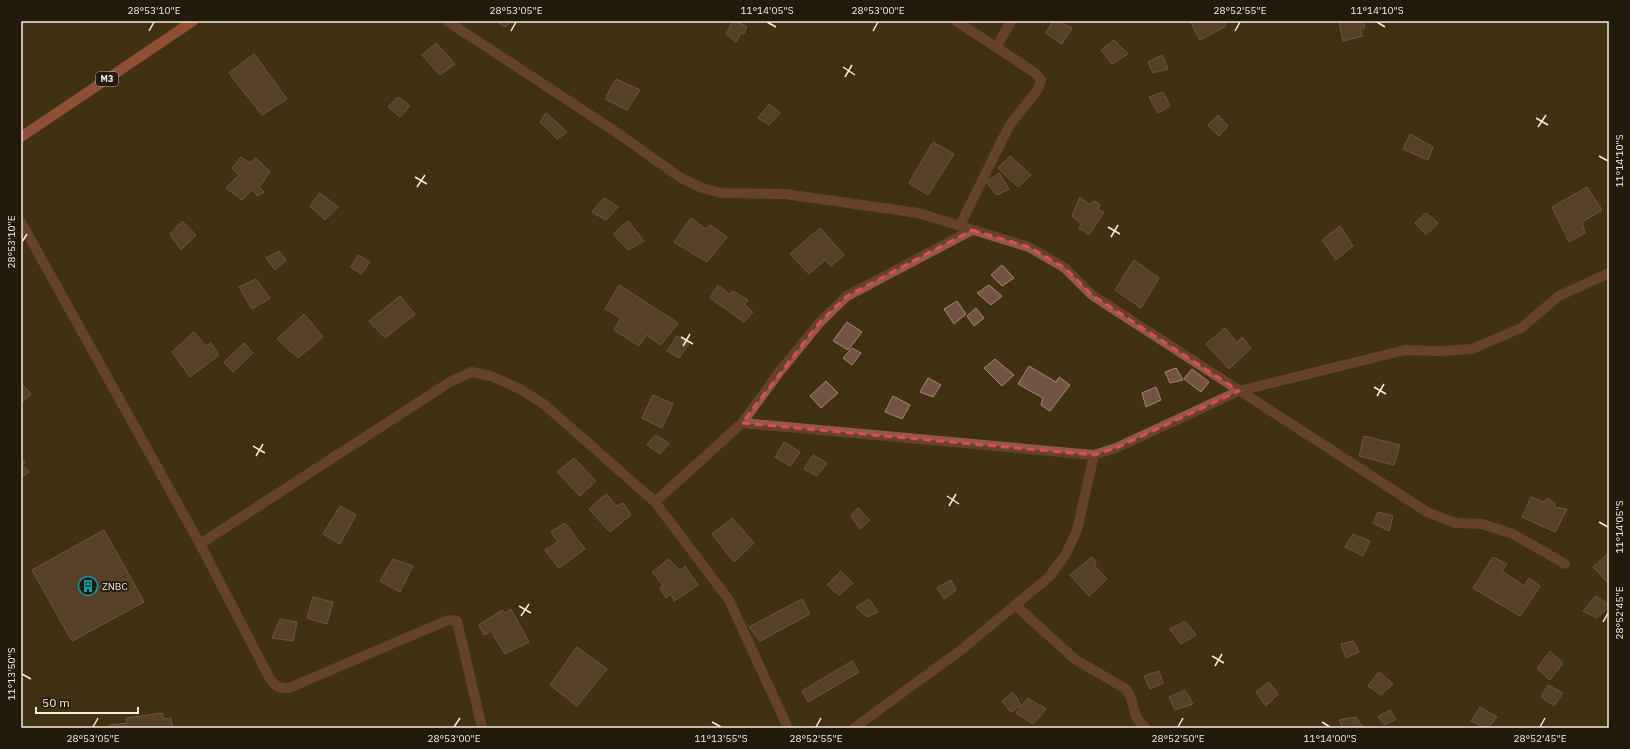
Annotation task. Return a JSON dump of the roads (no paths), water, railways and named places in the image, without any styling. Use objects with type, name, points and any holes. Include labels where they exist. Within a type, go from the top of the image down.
[{"type":"main road","name":"M3","points":[[21,137],[193,21]]},
{"type":"street","points":[[447,21],[613,130],[681,178],[702,188],[721,193],[785,194],[910,212],[960,225],[1029,247],[1065,268],[1092,295],[1428,512],[1455,523],[1482,524],[1513,534],[1565,564]]},
{"type":"street","points":[[956,21],[997,46],[1034,72],[1041,80],[1038,89],[1009,126],[960,225]]},
{"type":"street","points":[[997,46],[1011,21]]},
{"type":"street","points":[[21,222],[200,544],[270,679],[275,685],[281,688],[289,688],[448,620],[456,621],[482,728]]},
{"type":"street","points":[[655,502],[742,423],[780,371],[820,322],[847,296],[972,230]]},
{"type":"street","points":[[742,423],[1094,455],[1116,448],[1239,391],[1405,350],[1440,351],[1472,349],[1521,328],[1559,296],[1609,273]]},
{"type":"street","points":[[200,544],[450,382],[471,372],[491,376],[520,389],[545,405],[655,502],[728,600],[788,728]]},
{"type":"street","points":[[854,728],[961,650],[1049,576],[1066,554],[1077,530],[1094,455]]},
{"type":"street","points":[[1015,605],[1076,660],[1126,689],[1136,718],[1145,728]]},
{"type":"place","name":"ZNBC","points":[[88,586]]}]
